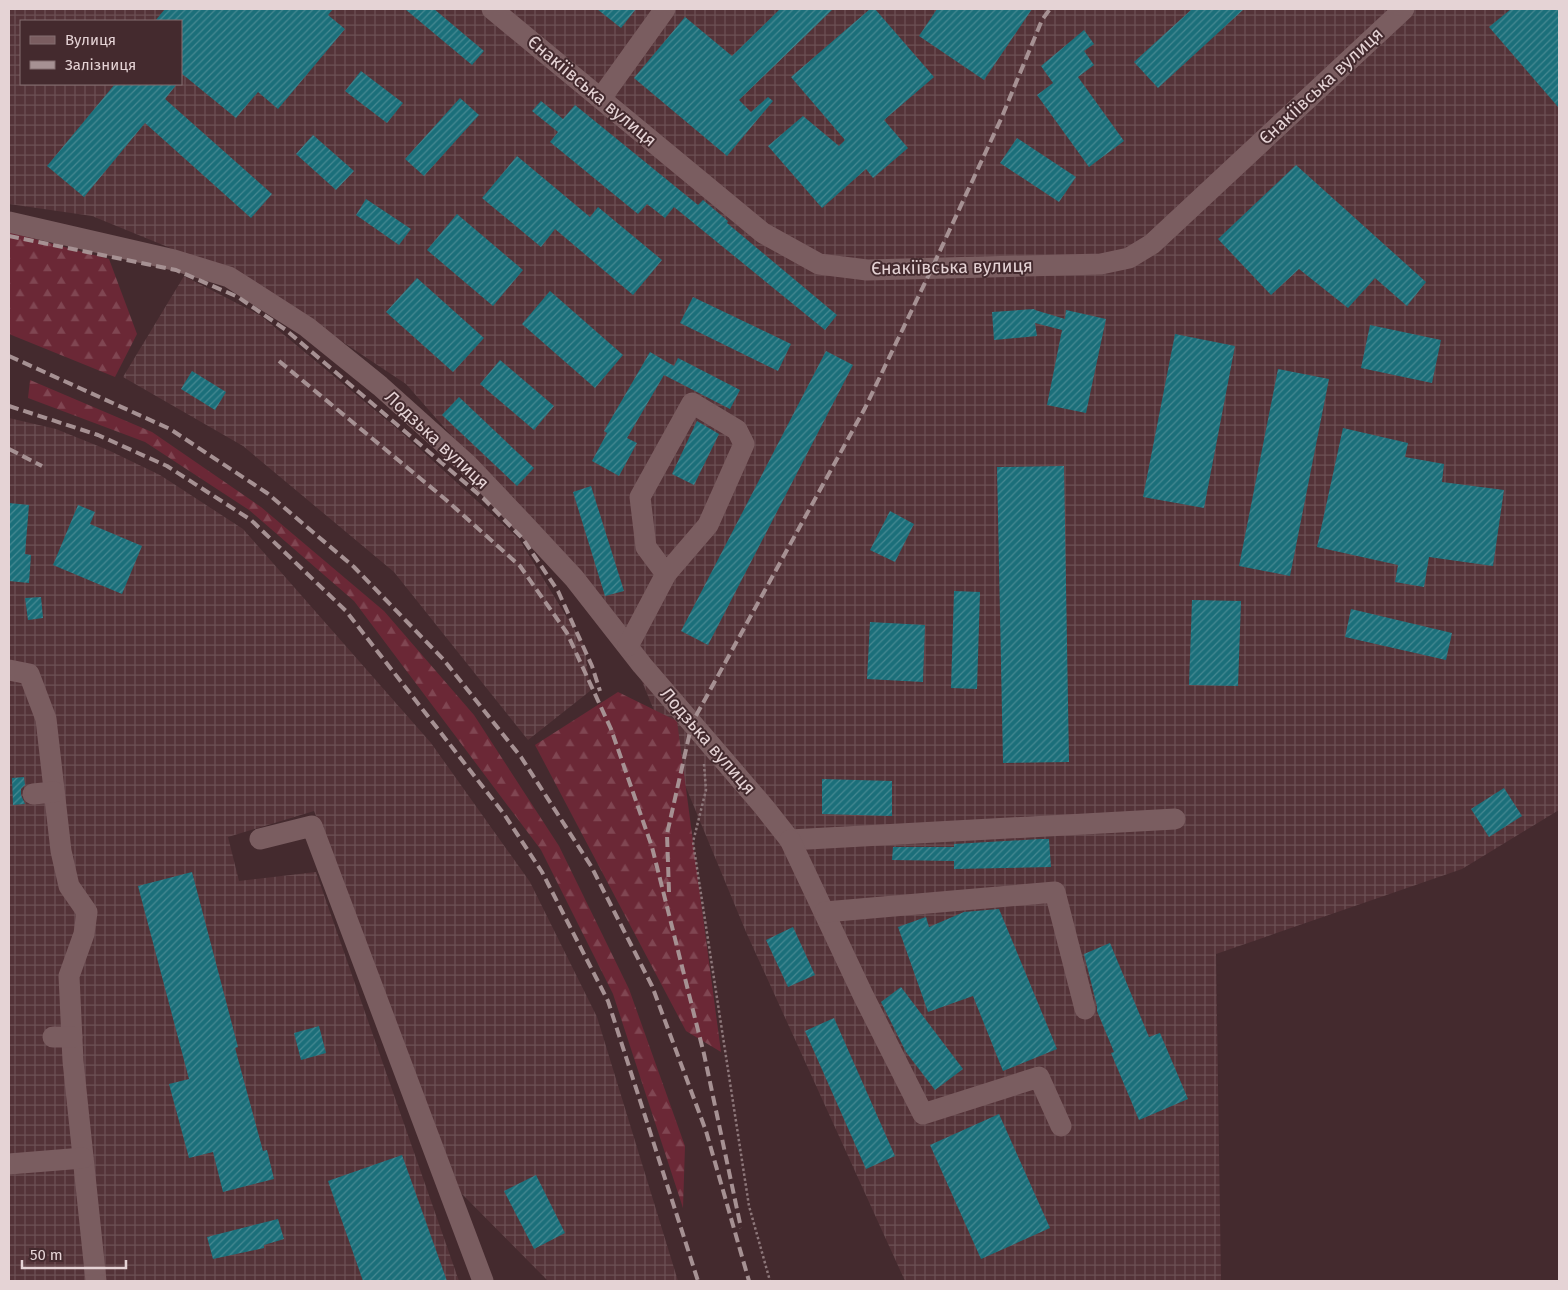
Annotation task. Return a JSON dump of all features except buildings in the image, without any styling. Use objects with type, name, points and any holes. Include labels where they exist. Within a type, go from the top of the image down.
[{"type":"street","name":"Єнакіївська вулиця","points":[[492,9],[763,233],[819,264],[867,270],[1101,264],[1129,258],[1152,244],[1394,12]]},
{"type":"street","points":[[600,98],[665,9]]},
{"type":"street","name":"Лодзька вулиця","points":[[9,222],[174,260],[229,277],[306,327],[380,386],[467,464],[574,578],[628,646],[790,840],[863,995],[923,1114],[1039,1077],[1061,1126]]},
{"type":"street","points":[[628,646],[666,574],[708,525],[744,444],[737,430],[692,403],[640,497],[646,546],[666,574]]},
{"type":"street","points":[[9,670],[29,674],[46,719],[61,851],[70,886],[86,912],[84,934],[69,976],[63,1037],[83,1158],[96,1281]]},
{"type":"street","points":[[33,794],[54,792]]},
{"type":"street","points":[[790,840],[1175,819]]},
{"type":"street","points":[[260,839],[312,826],[483,1281]]},
{"type":"street","points":[[824,912],[1055,892],[1085,1009]]},
{"type":"street","points":[[9,1164],[83,1158]]},
{"type":"path","points":[[704,761],[706,790],[693,842],[749,1206],[770,1281]]},
{"type":"shaded area","points":[[9,9],[1559,9],[1559,810],[1462,869],[1216,954],[1221,1281],[905,1281],[746,932],[619,626],[406,384],[251,281],[92,216],[9,204]]},
{"type":"shaded area","points":[[184,276],[260,315],[400,431],[519,539],[585,647],[590,691],[528,740],[394,572],[243,446],[123,377]]},
{"type":"shaded area","points":[[9,418],[56,429],[108,450],[160,475],[243,529],[431,743],[530,882],[597,1017],[678,1281],[548,1281],[461,1193],[314,811],[228,837],[239,881],[316,872],[459,1281],[9,1281]]},
{"type":"green space","points":[[9,232],[109,259],[137,334],[115,377],[9,334]]},
{"type":"green space","points":[[30,380],[152,432],[261,507],[384,611],[474,715],[559,846],[629,989],[685,1146],[683,1208],[613,994],[541,850],[354,601],[249,510],[145,442],[28,398]]},
{"type":"green space","points":[[618,692],[677,721],[721,1052],[686,1031],[535,745]]},
{"type":"railway","points":[[669,892],[667,834],[692,723],[865,408],[1001,119],[1042,20],[1050,9]]},
{"type":"railway","points":[[9,236],[176,270],[238,297],[286,330],[483,498],[523,539],[558,591],[592,666],[600,691]]},
{"type":"railway","points":[[9,356],[170,429],[267,493],[354,567],[443,659],[521,757],[591,866],[652,986],[706,1131],[749,1281]]},
{"type":"railway","points":[[279,361],[445,499],[520,566],[567,633],[611,729],[652,847],[704,1054],[741,1228]]},
{"type":"railway","points":[[9,406],[98,435],[167,466],[251,520],[346,611],[504,814],[542,872],[608,1001],[698,1281]]},
{"type":"railway","points":[[9,449],[42,466]]}]
